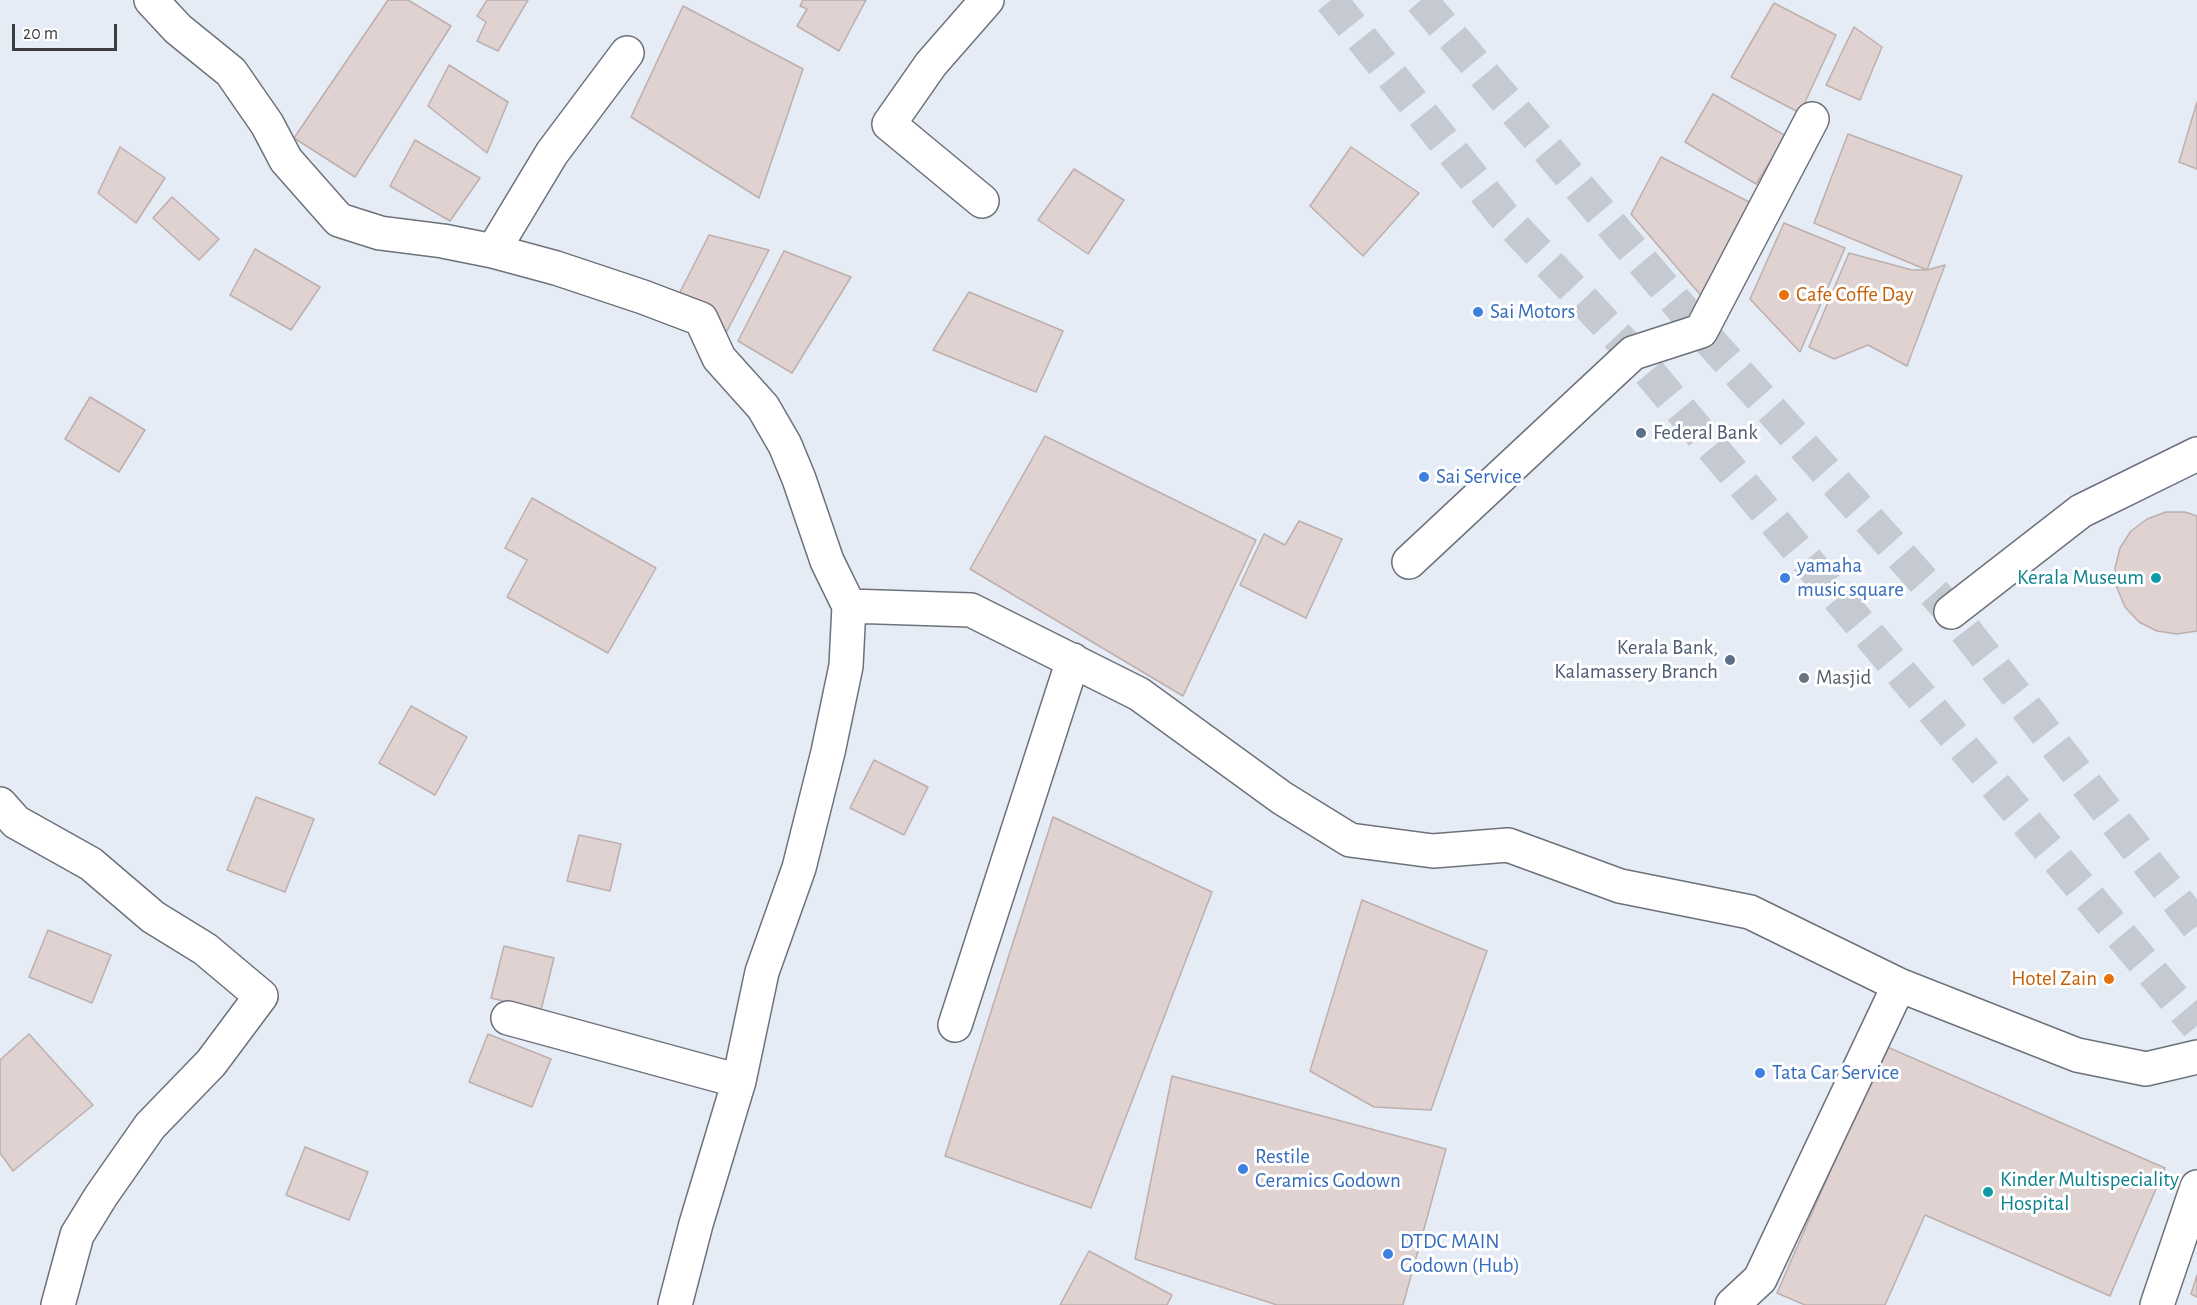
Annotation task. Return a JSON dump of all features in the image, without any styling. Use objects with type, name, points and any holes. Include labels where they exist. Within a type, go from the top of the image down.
[{"type":"street","points":[[150,0],[178,29],[231,72],[267,124],[286,160],[339,220],[380,233],[443,241],[493,251],[556,268],[701,319],[719,358],[763,407],[785,445],[799,479],[826,561],[849,606],[846,666],[828,752],[799,868],[762,972],[739,1081],[696,1224],[675,1305]]},
{"type":"street","points":[[982,201],[889,124],[931,64],[987,0]]},
{"type":"street","points":[[493,251],[552,153],[627,53]]},
{"type":"street","points":[[1409,562],[1633,353],[1701,331],[1812,119]]},
{"type":"street","points":[[1951,612],[2081,512],[2197,454]]},
{"type":"street","points":[[849,606],[971,610],[1139,694],[1282,798],[1350,840],[1433,851],[1508,845],[1620,886],[1750,912],[1899,985],[2077,1056],[2146,1069],[2197,1057]]},
{"type":"street","points":[[955,1025],[1073,660]]},
{"type":"street","points":[[0,804],[16,822],[91,864],[153,916],[205,950],[261,996],[211,1063],[150,1126],[101,1196],[77,1235],[58,1305]]},
{"type":"street","points":[[1732,1305],[1760,1279],[1899,985]]},
{"type":"street","points":[[508,1018],[739,1081]]},
{"type":"street","points":[[2157,1305],[2197,1187]]},
{"type":"building","points":[[388,0],[408,0],[451,26],[355,177],[294,138]]},
{"type":"building","points":[[487,0],[528,0],[498,51],[477,41],[486,22],[477,16]]},
{"type":"building","points":[[803,0],[866,0],[839,51],[797,26],[807,9],[800,6]]},
{"type":"building","points":[[1774,3],[1836,35],[1800,113],[1731,77]]},
{"type":"building","points":[[683,6],[803,69],[759,198],[631,117]]},
{"type":"building","points":[[1854,27],[1882,47],[1860,100],[1826,85]]},
{"type":"building","points":[[449,65],[508,102],[487,153],[428,106]]},
{"type":"building","points":[[1713,94],[1786,136],[1756,184],[1685,142]]},
{"type":"building","points":[[2197,102],[2197,169],[2179,162]]},
{"type":"building","points":[[1848,134],[1962,176],[1927,270],[1814,223]]},
{"type":"building","points":[[415,140],[480,178],[450,221],[390,186]]},
{"type":"building","points":[[120,147],[165,178],[136,223],[98,193]]},
{"type":"building","points":[[1351,147],[1419,193],[1363,256],[1310,206]]},
{"type":"building","points":[[1661,157],[1757,206],[1704,299],[1631,214]]},
{"type":"building","points":[[1074,169],[1124,200],[1088,254],[1038,220]]},
{"type":"building","points":[[172,197],[219,239],[199,260],[153,218]]},
{"type":"building","points":[[1784,223],[1845,248],[1800,352],[1750,299]]},
{"type":"building","points":[[709,235],[769,250],[725,335],[676,300]]},
{"type":"building","points":[[255,249],[320,287],[291,330],[230,295]]},
{"type":"building","points":[[784,251],[851,277],[792,373],[738,341]]},
{"type":"building","points":[[1849,253],[1912,270],[1927,270],[1945,265],[1907,366],[1868,345],[1834,359],[1809,347]]},
{"type":"building","points":[[969,292],[1063,331],[1036,392],[933,350]]},
{"type":"building","points":[[90,397],[145,430],[119,472],[65,439]]},
{"type":"building","points":[[1045,436],[1256,540],[1183,696],[970,569]]},
{"type":"building","points":[[532,498],[656,568],[608,653],[507,597],[527,560],[505,548]]},
{"type":"building","name":"Kerala Museum","points":[[2166,512],[2185,512],[2197,516],[2197,631],[2177,634],[2157,631],[2139,622],[2125,607],[2117,588],[2115,568],[2120,548],[2131,531],[2147,519]]},
{"type":"building","points":[[1299,521],[1342,539],[1306,618],[1240,585],[1264,534],[1285,545]]},
{"type":"building","points":[[411,706],[467,737],[435,795],[379,763]]},
{"type":"building","points":[[874,760],[928,787],[904,835],[850,808]]},
{"type":"building","points":[[256,797],[314,819],[285,892],[227,870]]},
{"type":"building","points":[[1053,817],[1212,892],[1091,1208],[945,1156]]},
{"type":"building","points":[[579,835],[621,844],[610,891],[567,881]]},
{"type":"building","points":[[1362,900],[1487,951],[1431,1110],[1374,1107],[1310,1071]]},
{"type":"building","points":[[48,930],[111,955],[92,1003],[29,977]]},
{"type":"building","points":[[504,946],[554,958],[541,1010],[491,998]]},
{"type":"building","points":[[29,1034],[93,1105],[13,1171],[0,1153],[0,1060]]},
{"type":"building","points":[[488,1034],[551,1059],[532,1107],[469,1082]]},
{"type":"building","name":"Kinder Multispeciality Hospital","points":[[1885,1046],[2165,1168],[2110,1296],[1925,1215],[1885,1305],[1805,1305],[1777,1293]]},
{"type":"building","points":[[1172,1076],[1446,1149],[1403,1305],[1277,1305],[1135,1259]]},
{"type":"building","points":[[305,1147],[368,1172],[349,1220],[286,1195]]},
{"type":"building","points":[[1089,1251],[1172,1295],[1167,1305],[1060,1305]]},
{"type":"building","points":[[2197,1275],[2197,1297],[2191,1294]]},
{"type":"tunnel","points":[[1331,0],[1503,215],[1633,353],[2197,1026]]},
{"type":"tunnel","points":[[1421,0],[1701,331],[1951,612],[2197,926]]},
{"type":"place","name":"Cafe Coffe Day","points":[[1784,295]]},
{"type":"place","name":"Sai Motors","points":[[1478,312]]},
{"type":"place","name":"Federal Bank","points":[[1641,433]]},
{"type":"place","name":"Sai Service","points":[[1424,477]]},
{"type":"place","name":"yamaha music square","points":[[1785,578]]},
{"type":"place","name":"Kerala Museum","points":[[2156,578]]},
{"type":"place","name":"Kerala Bank, Kalamassery Branch","points":[[1730,660]]},
{"type":"place","name":"Masjid","points":[[1804,678]]},
{"type":"place","name":"Hotel Zain","points":[[2109,979]]},
{"type":"place","name":"Tata Car Service","points":[[1760,1073]]},
{"type":"place","name":"Restile Ceramics Godown","points":[[1243,1169]]},
{"type":"place","name":"Kinder Multispeciality Hospital","points":[[1988,1192]]},
{"type":"place","name":"DTDC MAIN Godown (Hub)","points":[[1388,1254]]}]
